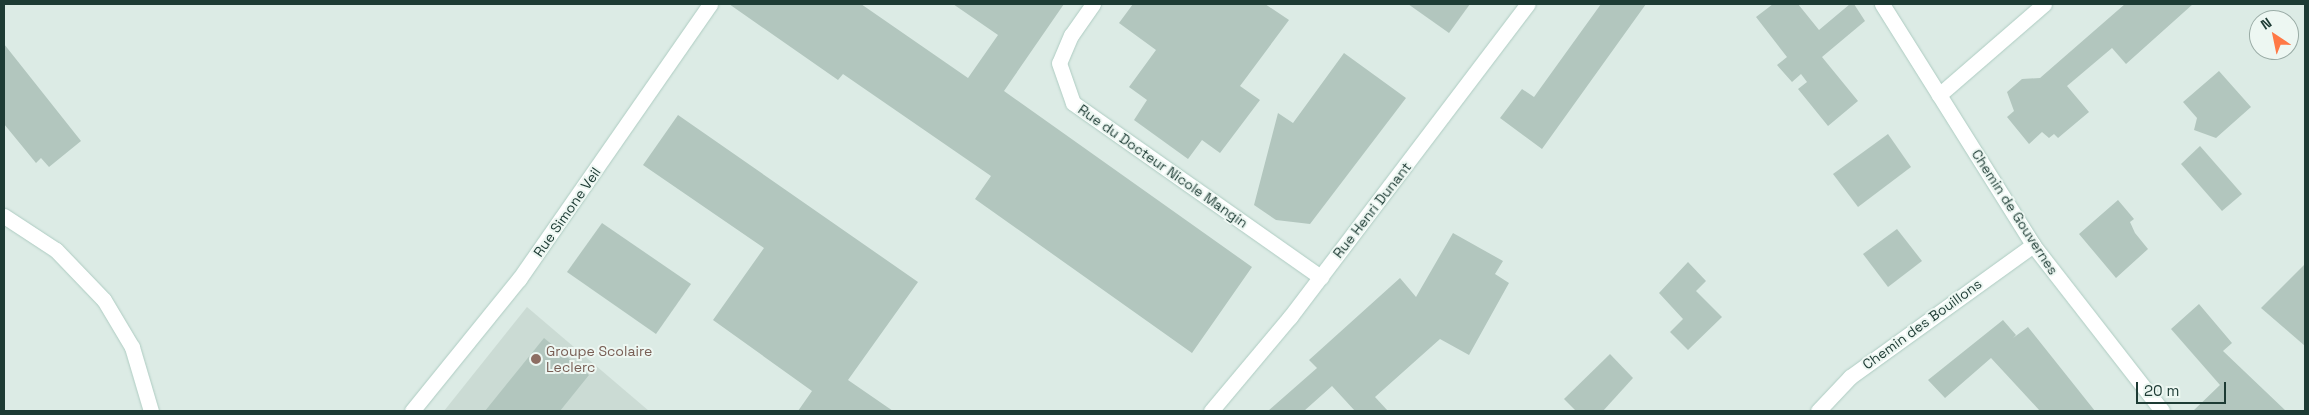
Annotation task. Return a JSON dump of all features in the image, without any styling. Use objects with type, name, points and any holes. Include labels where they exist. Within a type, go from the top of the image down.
[{"type":"street","name":"Rue Simone Veil","points":[[412,411],[525,271],[710,4]]},
{"type":"street","name":"Rue du Docteur Nicole Mangin","points":[[1093,4],[1071,35],[1059,63],[1073,103],[1320,277]]},
{"type":"street","name":"Rue Henri Dunant","points":[[1211,411],[1270,342],[1528,4]]},
{"type":"street","name":"Chemin de Gouvernes","points":[[1882,4],[2033,245],[2162,411]]},
{"type":"street","points":[[1939,95],[2044,4]]},
{"type":"street","points":[[4,216],[63,256],[104,300],[132,347],[152,411]]},
{"type":"street","name":"Chemin des Bouillons","points":[[1818,411],[1850,377],[2033,245]]},
{"type":"shaded area","name":"Groupe Scolaire Leclerc","points":[[527,307],[649,411],[444,411]]},
{"type":"building","points":[[729,4],[861,4],[968,78],[998,35],[953,4],[1064,4],[1004,91],[1252,267],[1192,353],[975,199],[991,176],[843,74],[838,80]]},
{"type":"building","points":[[1133,4],[1265,4],[1289,20],[1240,86],[1260,100],[1220,153],[1202,140],[1188,159],[1134,120],[1147,100],[1129,87],[1156,50],[1119,23]]},
{"type":"building","points":[[1408,4],[1470,4],[1449,33]]},
{"type":"building","points":[[1601,4],[1646,4],[1542,149],[1500,118],[1522,89],[1534,97]]},
{"type":"building","points":[[1773,4],[1798,4],[1819,30],[1850,4],[1854,4],[1865,21],[1822,57],[1858,101],[1828,126],[1798,89],[1807,82],[1801,74],[1792,82],[1777,65],[1787,57],[1756,17]]},
{"type":"building","points":[[2125,4],[2193,4],[2126,64],[2112,48],[2067,86],[2089,112],[2058,138],[2054,134],[2049,138],[2042,132],[2029,144],[2007,117],[2014,111],[2007,92],[2022,79],[2040,78]]},
{"type":"building","points":[[4,44],[81,141],[49,167],[41,158],[36,163],[4,124]]},
{"type":"building","points":[[1344,53],[1406,98],[1310,224],[1276,220],[1254,205],[1278,113],[1293,123]]},
{"type":"building","points":[[2219,71],[2251,107],[2216,138],[2194,130],[2197,118],[2183,102]]},
{"type":"building","points":[[678,115],[918,282],[848,380],[893,411],[798,411],[812,391],[713,320],[764,248],[643,165]]},
{"type":"building","points":[[1888,134],[1911,167],[1858,207],[1833,174]]},
{"type":"building","points":[[2200,146],[2242,194],[2222,211],[2181,164]]},
{"type":"building","points":[[2118,200],[2134,219],[2130,222],[2135,233],[2148,249],[2116,278],[2079,234]]},
{"type":"building","points":[[602,223],[691,284],[656,334],[567,272]]},
{"type":"building","points":[[1897,229],[1922,261],[1888,287],[1863,254]]},
{"type":"building","points":[[1453,233],[1503,261],[1495,274],[1509,283],[1469,355],[1440,339],[1375,397],[1388,411],[1355,411],[1332,386],[1304,411],[1268,411],[1317,368],[1309,360],[1400,278],[1416,297]]},
{"type":"building","points":[[1688,262],[1706,281],[1696,291],[1722,317],[1688,350],[1670,332],[1683,319],[1659,293]]},
{"type":"building","points":[[2305,264],[2305,346],[2261,308]]},
{"type":"building","points":[[2199,304],[2232,343],[2223,351],[2286,411],[2193,411],[2220,385],[2171,329]]},
{"type":"building","points":[[2003,320],[2016,335],[2013,338],[2028,327],[2095,411],[2040,411],[1991,358],[1945,398],[1928,380]]},
{"type":"building","points":[[544,338],[589,375],[560,411],[485,411]]},
{"type":"building","points":[[1610,354],[1633,378],[1603,411],[1576,411],[1564,399]]},
{"type":"place","name":"Groupe Scolaire Leclerc","points":[[536,359]]}]
